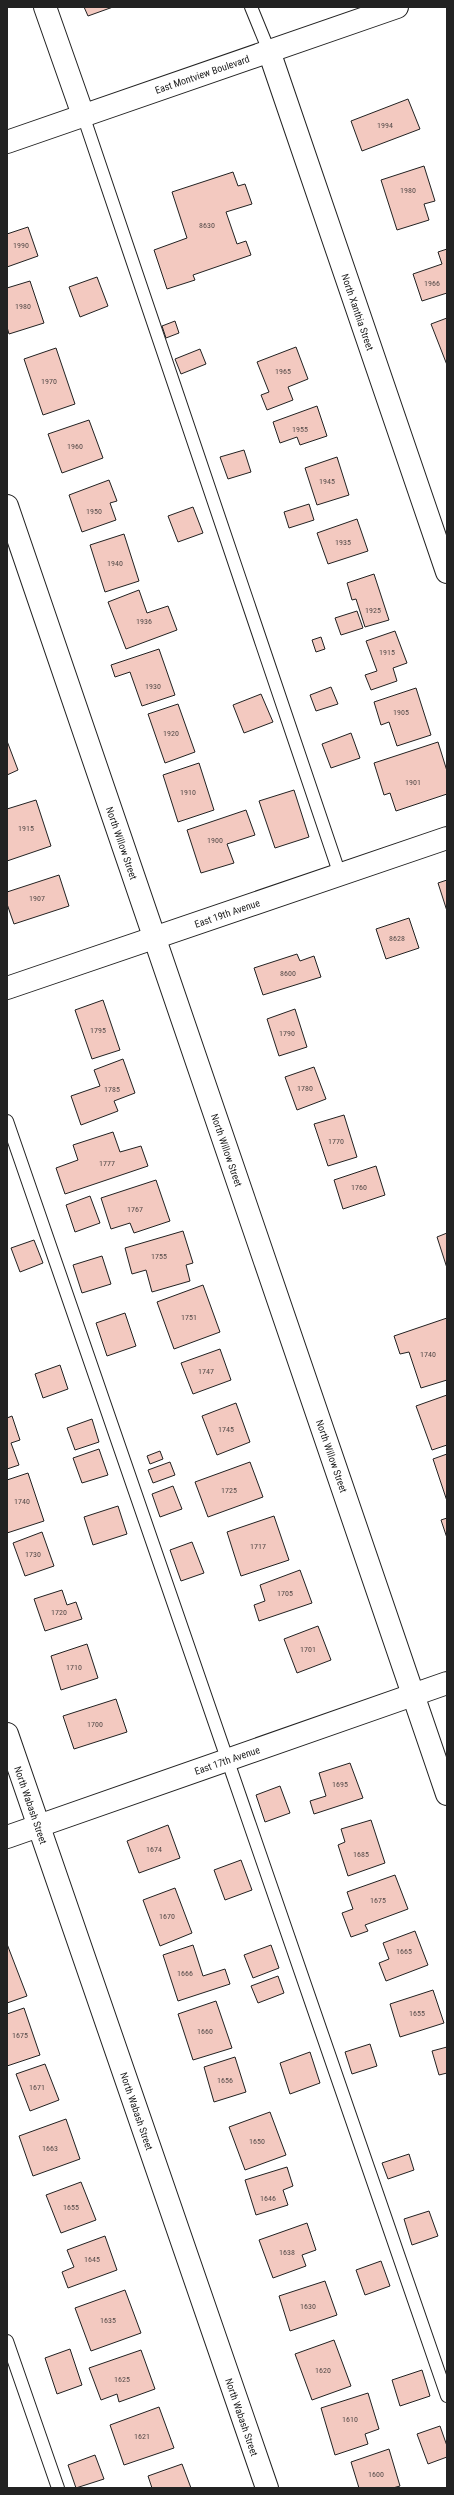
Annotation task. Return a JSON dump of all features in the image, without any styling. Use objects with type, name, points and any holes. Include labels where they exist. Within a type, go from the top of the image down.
[{"type":"street","points":[[45,7],[83,116]]},
{"type":"street","name":"East Montview Boulevard","points":[[7,142],[397,7]]},
{"type":"street","name":"North Xanthia Street","points":[[268,51],[447,572]]},
{"type":"street","name":"North Willow Street","points":[[7,506],[447,1794]]},
{"type":"street","name":"East 19th Avenue","points":[[7,988],[447,838]]},
{"type":"street","name":"East 17th Avenue","points":[[7,1837],[447,1683]]},
{"type":"street","name":"North Wabash Street","points":[[7,1734],[267,2488]]},
{"type":"lane","points":[[251,7],[268,51]]},
{"type":"lane","points":[[83,116],[340,875]]},
{"type":"lane","points":[[7,1120],[229,1760],[447,2396]]},
{"type":"lane","points":[[7,2341],[58,2488]]},
{"type":"building","points":[[84,7],[113,7],[88,16]]},
{"type":"building","points":[[408,99],[420,129],[362,151],[351,121]]},
{"type":"building","points":[[424,166],[435,201],[424,204],[429,220],[397,230],[381,180]]},
{"type":"building","points":[[233,172],[238,186],[245,184],[252,204],[226,212],[237,244],[246,241],[251,255],[193,275],[195,280],[167,289],[154,250],[187,238],[172,192]]},
{"type":"building","points":[[28,227],[38,256],[7,267],[7,234]]},
{"type":"building","points":[[447,249],[447,293],[422,301],[413,274],[442,264],[438,252]]},
{"type":"building","points":[[97,277],[108,306],[80,317],[69,287]]},
{"type":"building","points":[[30,281],[44,323],[9,334],[7,327],[7,288]]},
{"type":"building","points":[[447,318],[447,365],[431,324]]},
{"type":"building","points":[[175,321],[179,333],[166,338],[162,326]]},
{"type":"building","points":[[296,347],[308,379],[288,387],[293,400],[267,410],[261,395],[269,392],[257,362]]},
{"type":"building","points":[[56,348],[75,404],[43,415],[24,359]]},
{"type":"building","points":[[200,349],[206,364],[181,374],[175,359]]},
{"type":"building","points":[[317,406],[327,436],[300,445],[297,437],[280,443],[273,422]]},
{"type":"building","points":[[89,420],[103,458],[62,473],[48,434]]},
{"type":"building","points":[[244,450],[251,472],[228,479],[220,457]]},
{"type":"building","points":[[337,457],[349,495],[317,505],[305,468]]},
{"type":"building","points":[[109,480],[117,501],[110,503],[116,520],[82,532],[69,495]]},
{"type":"building","points":[[309,504],[314,520],[289,528],[284,512]]},
{"type":"building","points":[[193,507],[203,533],[178,542],[168,516]]},
{"type":"building","points":[[357,519],[368,551],[328,564],[317,533]]},
{"type":"building","points":[[124,534],[139,581],[105,592],[90,545]]},
{"type":"building","points":[[374,574],[389,620],[365,627],[356,599],[352,600],[347,583]]},
{"type":"building","points":[[139,590],[147,613],[168,606],[177,630],[126,649],[108,602]]},
{"type":"building","points":[[357,611],[363,628],[341,635],[335,618]]},
{"type":"building","points":[[395,631],[407,663],[393,668],[397,681],[371,690],[365,675],[377,671],[366,641]]},
{"type":"building","points":[[321,637],[325,649],[316,652],[312,640]]},
{"type":"building","points":[[159,649],[175,695],[142,706],[130,672],[115,677],[111,665]]},
{"type":"building","points":[[331,687],[338,704],[316,711],[310,695]]},
{"type":"building","points":[[416,688],[431,735],[397,746],[389,722],[381,725],[374,702]]},
{"type":"building","points":[[261,694],[273,722],[244,733],[233,705]]},
{"type":"building","points":[[178,704],[195,752],[165,763],[148,714]]},
{"type":"building","points":[[351,733],[360,758],[331,768],[322,744]]},
{"type":"building","points":[[7,741],[18,770],[7,775]]},
{"type":"building","points":[[438,742],[447,771],[447,794],[396,811],[390,793],[384,795],[374,763]]},
{"type":"building","points":[[199,763],[214,810],[178,822],[163,775]]},
{"type":"building","points":[[294,790],[309,837],[275,848],[259,801]]},
{"type":"building","points":[[36,800],[51,846],[7,861],[7,809]]},
{"type":"building","points":[[246,810],[255,835],[227,844],[234,863],[201,873],[187,830]]},
{"type":"building","points":[[59,875],[69,906],[14,924],[7,904],[7,892]]},
{"type":"building","points":[[447,880],[447,911],[438,883]]},
{"type":"building","points":[[409,918],[419,948],[386,959],[376,929]]},
{"type":"building","points":[[297,954],[300,961],[314,956],[321,977],[263,995],[254,968]]},
{"type":"building","points":[[103,1000],[120,1050],[92,1059],[75,1010]]},
{"type":"building","points":[[295,1009],[307,1047],[279,1056],[267,1019]]},
{"type":"building","points":[[123,1059],[135,1093],[114,1101],[118,1111],[81,1125],[71,1096],[100,1086],[94,1070]]},
{"type":"building","points":[[314,1067],[326,1099],[297,1110],[285,1077]]},
{"type":"building","points":[[344,1115],[357,1157],[328,1166],[314,1124]]},
{"type":"building","points":[[113,1132],[120,1152],[141,1146],[148,1166],[65,1194],[56,1168],[78,1160],[73,1145]]},
{"type":"building","points":[[376,1166],[385,1195],[343,1209],[334,1180]]},
{"type":"building","points":[[156,1180],[170,1221],[134,1233],[130,1223],[111,1229],[101,1198]]},
{"type":"building","points":[[90,1196],[100,1223],[75,1232],[66,1205]]},
{"type":"building","points":[[183,1231],[193,1263],[186,1265],[190,1281],[152,1292],[146,1270],[132,1274],[125,1248]]},
{"type":"building","points":[[447,1233],[447,1268],[437,1237]]},
{"type":"building","points":[[34,1240],[43,1263],[20,1272],[11,1248]]},
{"type":"building","points":[[102,1256],[111,1284],[82,1293],[73,1265]]},
{"type":"building","points":[[203,1285],[220,1332],[174,1349],[157,1302]]},
{"type":"building","points":[[125,1313],[136,1346],[107,1356],[96,1323]]},
{"type":"building","points":[[447,1318],[447,1380],[421,1388],[409,1352],[400,1354],[394,1336]]},
{"type":"building","points":[[220,1349],[231,1380],[193,1394],[181,1363]]},
{"type":"building","points":[[60,1365],[68,1389],[43,1398],[35,1374]]},
{"type":"building","points":[[447,1395],[447,1445],[432,1450],[416,1406]]},
{"type":"building","points":[[236,1403],[250,1442],[217,1455],[202,1416]]},
{"type":"building","points":[[12,1416],[20,1440],[11,1443],[19,1465],[7,1469],[7,1418]]},
{"type":"building","points":[[92,1419],[99,1442],[75,1450],[67,1428]]},
{"type":"building","points":[[99,1449],[108,1475],[82,1483],[73,1458]]},
{"type":"building","points":[[160,1451],[163,1459],[150,1464],[147,1456]]},
{"type":"building","points":[[447,1454],[447,1501],[433,1459]]},
{"type":"building","points":[[170,1462],[175,1475],[153,1483],[148,1470]]},
{"type":"building","points":[[250,1462],[263,1497],[208,1517],[195,1482]]},
{"type":"building","points":[[28,1473],[44,1521],[7,1533],[7,1480]]},
{"type":"building","points":[[173,1486],[182,1509],[160,1517],[152,1494]]},
{"type":"building","points":[[118,1506],[127,1534],[93,1545],[84,1517]]},
{"type":"building","points":[[274,1516],[289,1560],[241,1576],[227,1532]]},
{"type":"building","points":[[447,1518],[447,1538],[441,1520]]},
{"type":"building","points":[[42,1532],[54,1566],[25,1576],[13,1543]]},
{"type":"building","points":[[192,1542],[204,1573],[181,1581],[170,1550]]},
{"type":"building","points":[[300,1570],[312,1603],[259,1621],[254,1605],[265,1601],[260,1585]]},
{"type":"building","points":[[62,1590],[67,1605],[76,1602],[82,1619],[45,1631],[34,1599]]},
{"type":"building","points":[[318,1626],[331,1660],[297,1673],[284,1639]]},
{"type":"building","points":[[87,1644],[98,1678],[61,1690],[51,1656]]},
{"type":"building","points":[[116,1699],[127,1732],[74,1749],[63,1716]]},
{"type":"building","points":[[350,1763],[363,1798],[314,1814],[310,1801],[326,1796],[319,1773]]},
{"type":"building","points":[[280,1786],[290,1813],[265,1822],[256,1795]]},
{"type":"building","points":[[371,1820],[385,1863],[348,1876],[338,1845],[345,1842],[341,1829]]},
{"type":"building","points":[[168,1825],[180,1858],[139,1873],[127,1841]]},
{"type":"building","points":[[241,1860],[252,1890],[225,1900],[214,1870]]},
{"type":"building","points":[[395,1875],[408,1909],[365,1925],[368,1931],[351,1937],[342,1913],[353,1909],[347,1892]]},
{"type":"building","points":[[175,1888],[192,1933],[160,1946],[143,1900]]},
{"type":"building","points":[[415,1931],[428,1965],[386,1981],[379,1963],[389,1959],[383,1943]]},
{"type":"building","points":[[7,1944],[27,1996],[7,2003]]},
{"type":"building","points":[[193,1945],[203,1976],[225,1969],[230,1984],[178,2001],[163,1955]]},
{"type":"building","points":[[271,1945],[279,1968],[253,1978],[244,1955]]},
{"type":"building","points":[[278,1976],[284,1993],[258,2003],[251,1986]]},
{"type":"building","points":[[433,1990],[444,2023],[400,2037],[390,2004]]},
{"type":"building","points":[[216,2001],[232,2048],[193,2060],[178,2014]]},
{"type":"building","points":[[24,2008],[40,2055],[7,2066],[7,2014]]},
{"type":"building","points":[[370,2044],[377,2066],[352,2074],[345,2052]]},
{"type":"building","points":[[447,2047],[447,2073],[439,2075],[432,2051]]},
{"type":"building","points":[[310,2052],[320,2083],[290,2094],[280,2063]]},
{"type":"building","points":[[235,2057],[246,2092],[214,2102],[204,2067]]},
{"type":"building","points":[[45,2064],[59,2100],[30,2111],[16,2074]]},
{"type":"building","points":[[270,2112],[286,2155],[245,2170],[229,2127]]},
{"type":"building","points":[[66,2119],[80,2159],[33,2176],[19,2136]]},
{"type":"building","points":[[409,2154],[414,2170],[388,2179],[382,2163]]},
{"type":"building","points":[[287,2167],[293,2186],[283,2190],[288,2205],[256,2215],[245,2180]]},
{"type":"building","points":[[81,2182],[96,2220],[61,2233],[46,2195]]},
{"type":"building","points":[[429,2211],[438,2236],[412,2245],[404,2219]]},
{"type":"building","points":[[307,2223],[316,2250],[302,2255],[306,2266],[273,2278],[259,2240]]},
{"type":"building","points":[[105,2236],[117,2270],[68,2288],[62,2272],[74,2267],[67,2250]]},
{"type":"building","points":[[381,2261],[390,2286],[365,2295],[356,2270]]},
{"type":"building","points":[[325,2281],[337,2315],[290,2331],[279,2296]]},
{"type":"building","points":[[125,2290],[141,2333],[91,2351],[75,2308]]},
{"type":"building","points":[[334,2340],[351,2386],[312,2400],[295,2354]]},
{"type":"building","points":[[70,2349],[82,2385],[57,2394],[45,2358]]},
{"type":"building","points":[[141,2350],[155,2389],[119,2402],[117,2394],[101,2400],[89,2368]]},
{"type":"building","points":[[422,2370],[430,2396],[400,2406],[392,2380]]},
{"type":"building","points":[[368,2393],[379,2429],[365,2434],[368,2444],[335,2455],[321,2408]]},
{"type":"building","points":[[159,2407],[174,2448],[124,2465],[110,2425]]},
{"type":"building","points":[[440,2426],[447,2446],[447,2457],[428,2464],[417,2434]]},
{"type":"building","points":[[389,2449],[400,2486],[393,2488],[359,2488],[351,2462]]},
{"type":"building","points":[[95,2455],[104,2479],[76,2488],[68,2465]]},
{"type":"building","points":[[182,2464],[191,2488],[152,2488],[148,2476]]}]
